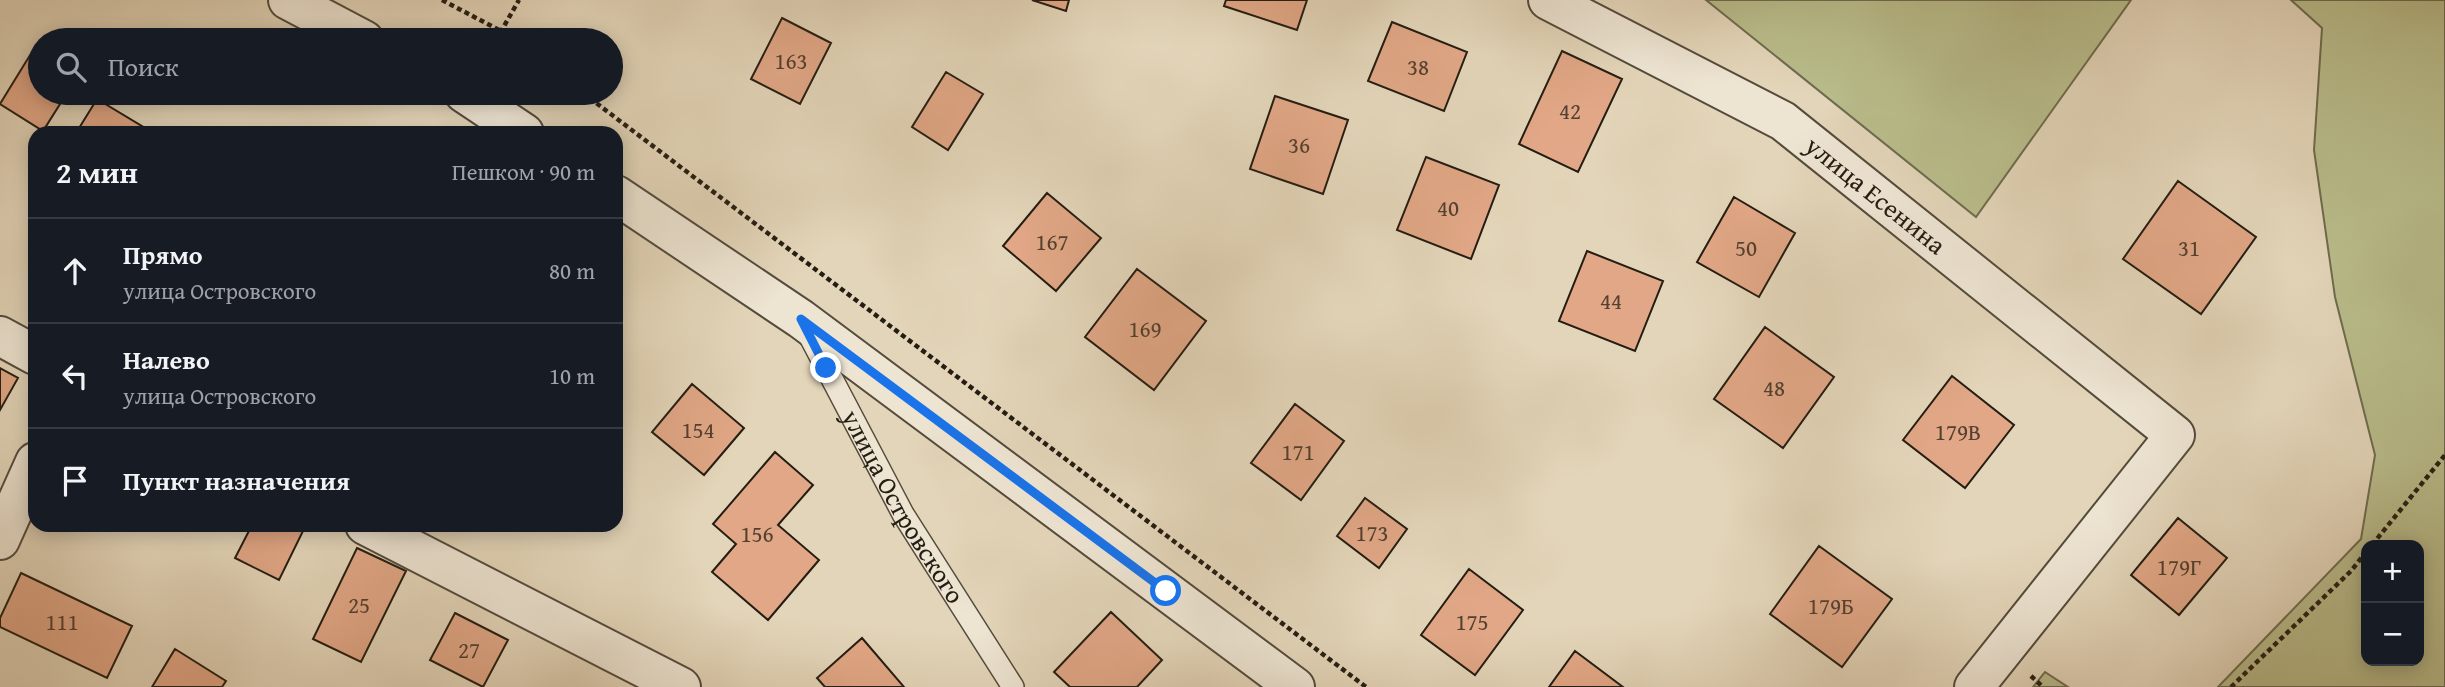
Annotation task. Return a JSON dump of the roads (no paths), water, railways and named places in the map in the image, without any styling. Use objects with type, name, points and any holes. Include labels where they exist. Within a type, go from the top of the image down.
[{"type":"street","points":[[288,0],[341,28]]},
{"type":"street","name":"улица Есенина","points":[[1548,0],[1783,121],[2175,435],[1974,687]]},
{"type":"street","points":[[482,105],[514,126]]},
{"type":"street","name":"улица Островского","points":[[623,200],[801,319],[1296,687]]},
{"type":"street","points":[[0,336],[28,351]]},
{"type":"street","points":[[0,540],[28,478]]},
{"type":"street","points":[[379,532],[681,687]]},
{"type":"lane","name":"улица Островского","points":[[801,319],[903,514],[1013,687]]}]
